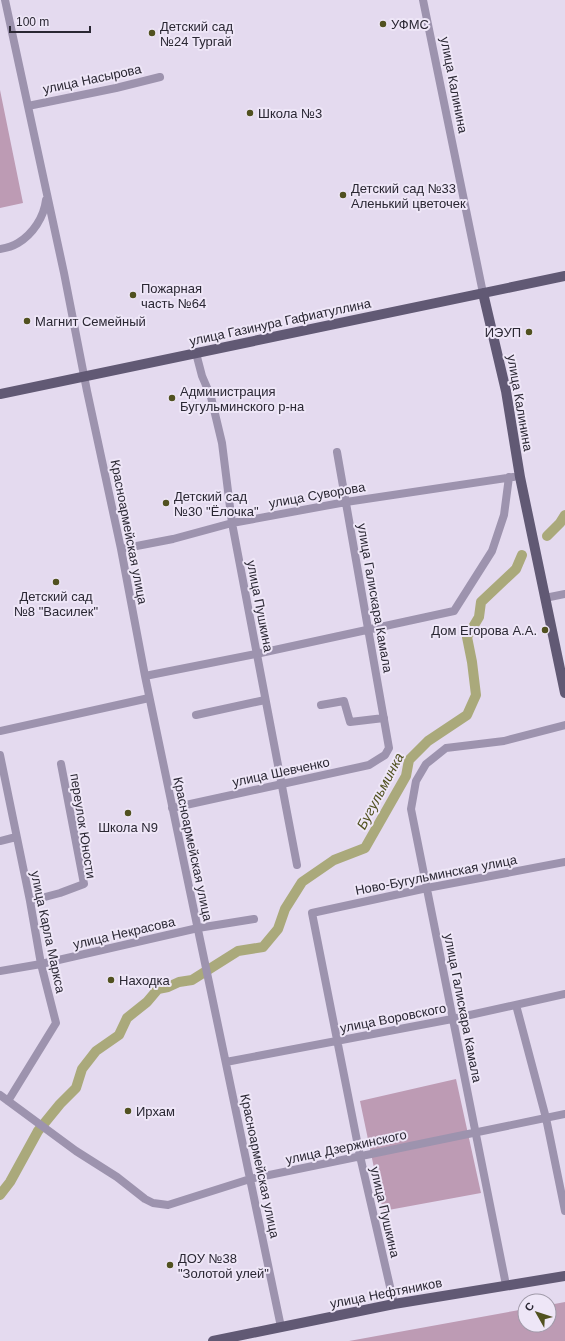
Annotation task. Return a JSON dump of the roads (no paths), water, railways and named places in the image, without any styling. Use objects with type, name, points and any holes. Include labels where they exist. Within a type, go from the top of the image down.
[{"type":"main road","name":"улица Газинура Гафиатуллина","points":[[0,394],[565,276]]},
{"type":"main road","name":"улица Калинина","points":[[483,293],[506,391],[520,477],[565,693]]},
{"type":"main road","name":"улица Нефтяников","points":[[213,1341],[394,1304],[565,1276]]},
{"type":"street","points":[[0,249],[17,244],[30,233],[37,224],[45,208],[47,197],[5,0]]},
{"type":"street","name":"улица Калинина","points":[[423,0],[483,293]]},
{"type":"street","name":"улица Насырова","points":[[28,106],[116,88],[160,77]]},
{"type":"street","name":"Красноармейская улица","points":[[47,197],[63,266],[84,376],[121,549],[144,676],[281,1326]]},
{"type":"street","name":"улица Пушкина","points":[[196,353],[202,376],[211,397],[222,444],[232,523],[297,865]]},
{"type":"street","name":"улица Галискара Камала","points":[[337,452],[389,748]]},
{"type":"street","points":[[144,676],[256,654],[454,611],[492,551],[504,515],[509,477]]},
{"type":"street","name":"улица Суворова","points":[[121,549],[173,539],[232,523],[346,502],[509,477],[520,477]]},
{"type":"street","points":[[545,598],[565,594]]},
{"type":"street","points":[[0,731],[149,698]]},
{"type":"street","points":[[196,715],[265,700]]},
{"type":"street","points":[[321,705],[344,701],[350,722],[384,718]]},
{"type":"street","name":"улица Галискара Камала","points":[[506,1285],[411,809],[416,781],[426,764],[446,748],[504,741],[565,725]]},
{"type":"street","name":"улица Шевченко","points":[[172,808],[369,765],[385,755],[389,748]]},
{"type":"street","name":"улица Карла Маркса","points":[[0,755],[30,901],[41,964],[56,1023],[8,1101]]},
{"type":"street","name":"переулок Юности","points":[[30,901],[60,893],[84,884],[61,764]]},
{"type":"street","points":[[0,841],[16,837]]},
{"type":"street","name":"Ново-Бугульминская улица","points":[[312,913],[427,888],[565,862]]},
{"type":"street","name":"улица Пушкина","points":[[312,913],[360,1156],[394,1304]]},
{"type":"street","name":"улица Некрасова","points":[[0,971],[41,964],[198,928],[254,919]]},
{"type":"street","name":"улица Воровского","points":[[226,1062],[452,1019],[565,994]]},
{"type":"street","points":[[516,1005],[546,1118],[565,1211]]},
{"type":"street","name":"улица Дзержинского","points":[[0,1095],[76,1151],[117,1177],[152,1203],[168,1206],[250,1179],[565,1114]]},
{"type":"waterway","name":"Бугульминка","points":[[547,536],[560,523],[565,515]]},
{"type":"waterway","name":"Бугульминка","points":[[0,1195],[10,1182],[38,1131],[60,1104],[76,1088],[82,1069],[96,1051],[119,1035],[127,1018],[147,1002],[158,989],[168,987],[179,982],[192,980],[238,951],[263,947],[278,929],[285,909],[302,882],[334,860],[365,848],[406,776],[409,760],[428,741],[467,715],[476,695],[467,637],[479,617],[481,602],[516,569],[522,555]]},
{"type":"place","name":"УФМС","points":[[383,24]]},
{"type":"place","name":"Детский сад №24 Тургай","points":[[152,33]]},
{"type":"place","name":"Школа №3","points":[[250,113]]},
{"type":"place","name":"Детский сад №33 Аленький цветочек","points":[[343,195]]},
{"type":"place","name":"Пожарная часть №64","points":[[133,295]]},
{"type":"place","name":"Магнит Семейный","points":[[27,321]]},
{"type":"place","name":"ИЭУП","points":[[529,332]]},
{"type":"place","name":"Администрация Бугульминского р-на","points":[[172,398]]},
{"type":"place","name":"Детский сад №30 \"Ёлочка\"","points":[[166,503]]},
{"type":"place","name":"Детский сад №8 \"Василек\"","points":[[56,582]]},
{"type":"place","name":"Дом Егорова А.А.","points":[[545,630]]},
{"type":"place","name":"Школа N9","points":[[128,813]]},
{"type":"place","name":"Находка","points":[[111,980]]},
{"type":"place","name":"Ирхам","points":[[128,1111]]},
{"type":"place","name":"ДОУ №38 \"Золотой улей\"","points":[[170,1265]]}]
